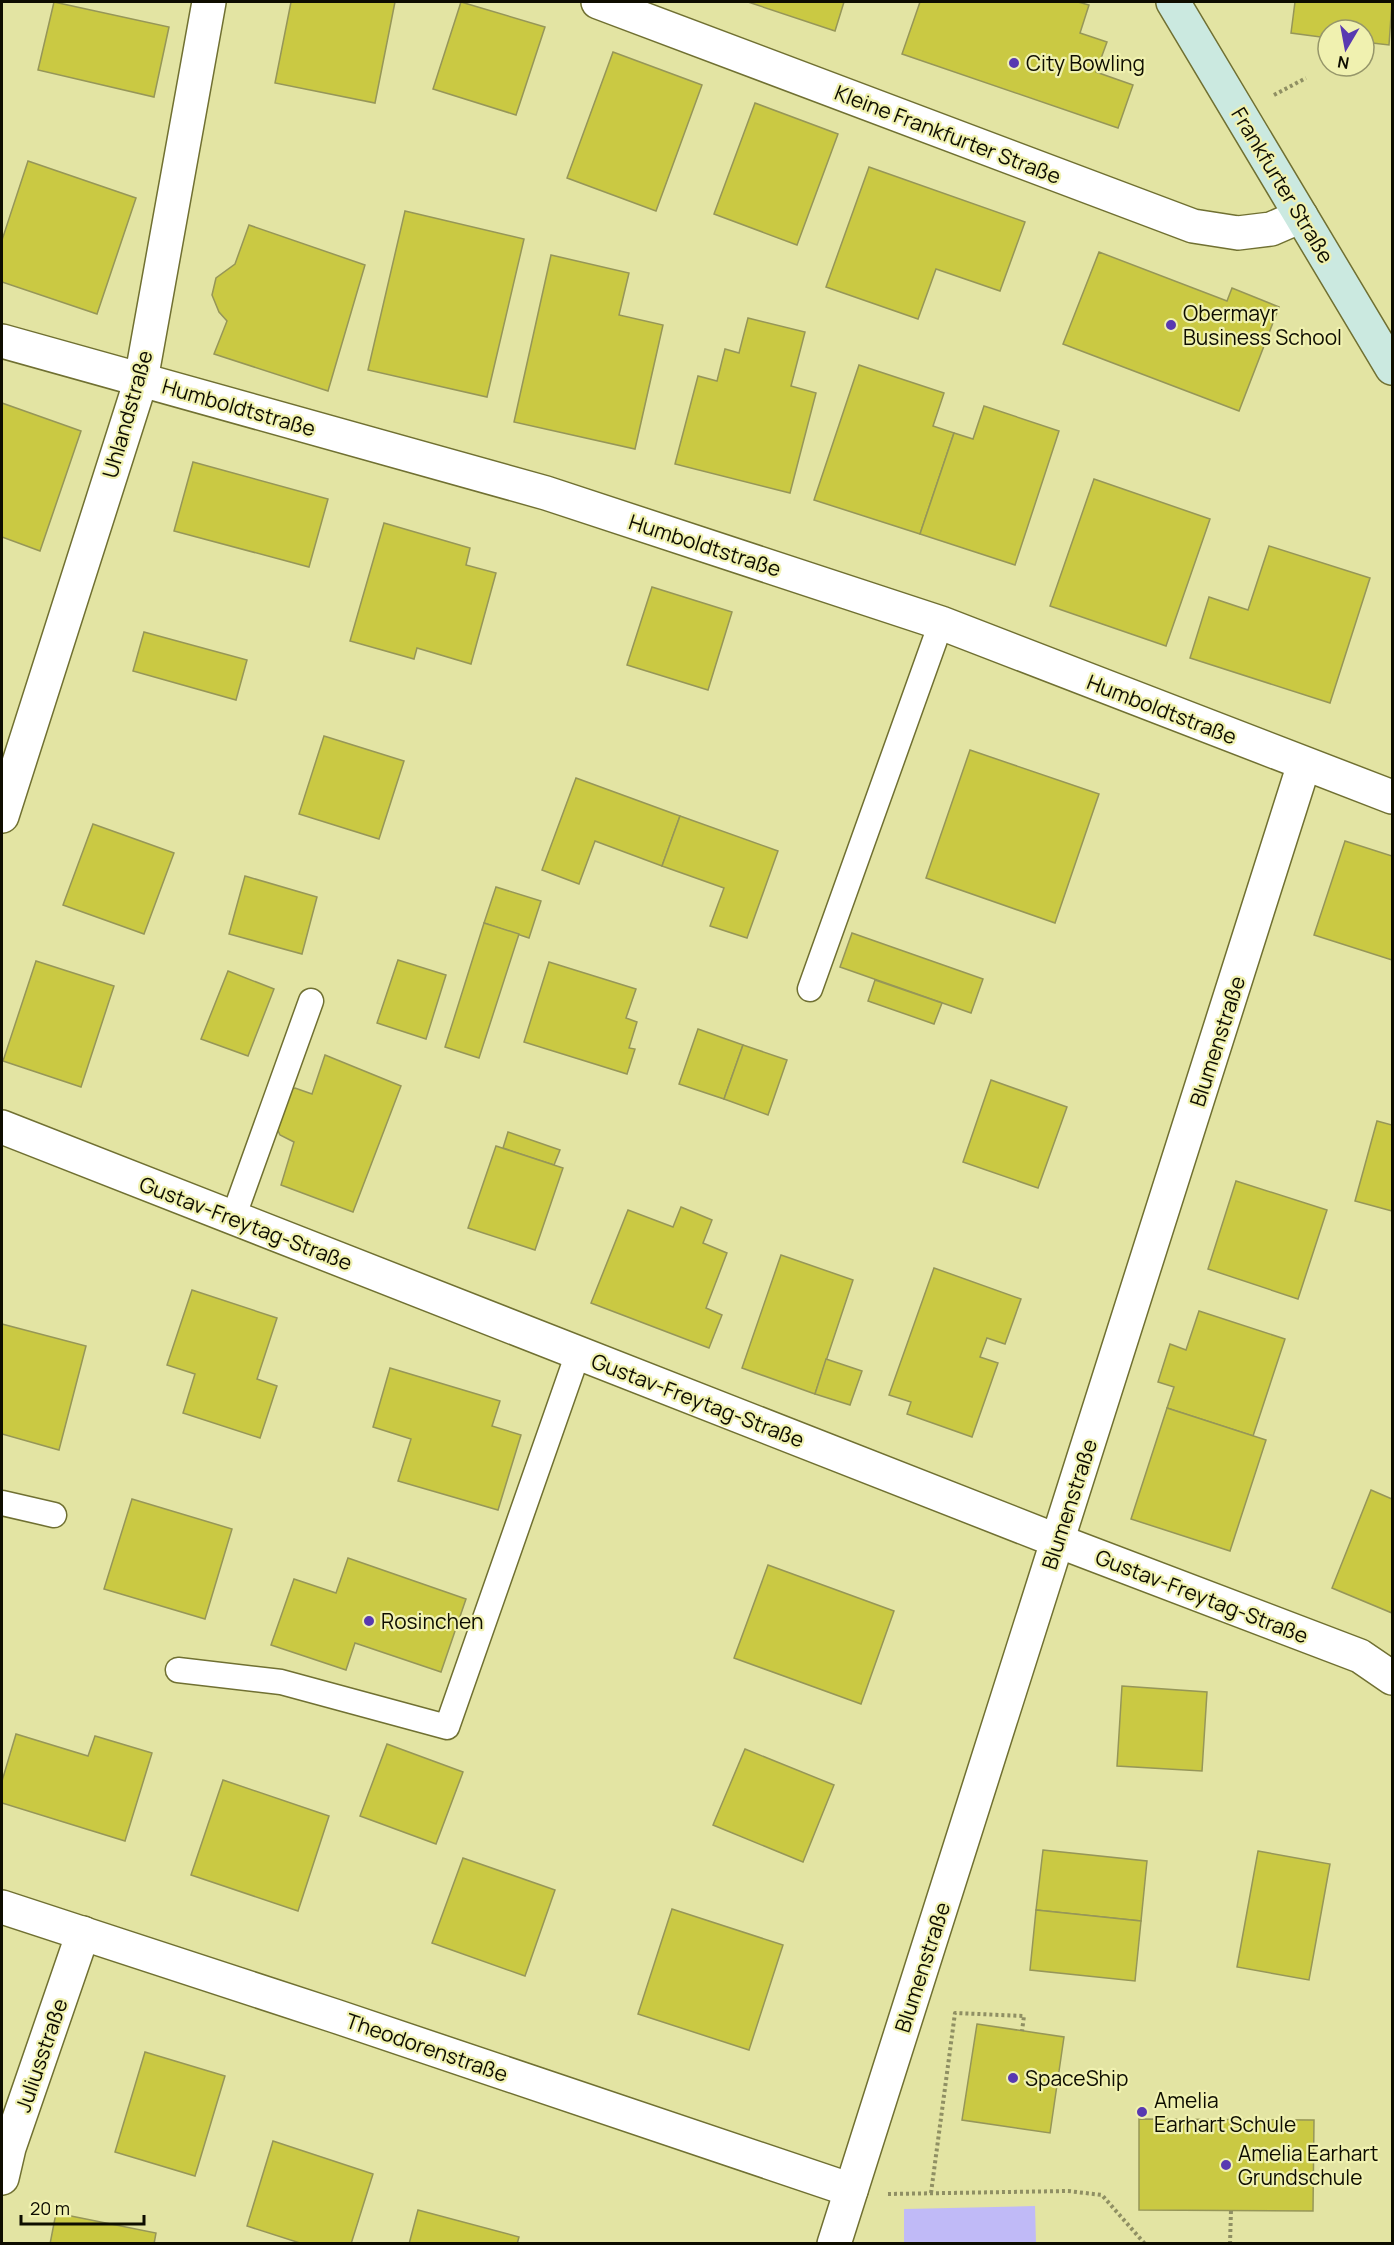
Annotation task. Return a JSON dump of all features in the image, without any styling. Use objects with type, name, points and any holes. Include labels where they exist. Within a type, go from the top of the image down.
[{"type":"main road","name":"Frankfurter Straße","points":[[1173,2],[1392,368]]},
{"type":"street","name":"Uhlandstraße","points":[[2,816],[141,380],[209,2]]},
{"type":"street","name":"Kleine Frankfurter Straße","points":[[598,2],[1193,226],[1238,233],[1271,229],[1301,216]]},
{"type":"street","name":"Humboldtstraße","points":[[2,341],[546,493],[941,623],[1392,796]]},
{"type":"street","name":"Blumenstraße","points":[[834,2244],[1304,764]]},
{"type":"street","name":"Gustav-Freytag-Straße","points":[[2,1127],[1058,1541],[1360,1656],[1392,1678]]},
{"type":"street","name":"Theodorenstraße","points":[[2,1907],[851,2190]]},
{"type":"street","name":"Juliusstraße","points":[[2,2178],[9,2148],[83,1933]]},
{"type":"lane","points":[[810,989],[941,623]]},
{"type":"lane","points":[[233,1218],[311,1001]]},
{"type":"lane","points":[[178,1670],[282,1682],[447,1727],[578,1353]]},
{"type":"lane","points":[[2,1503],[54,1515]]},
{"type":"path","points":[[1274,95],[1306,78]]},
{"type":"path","points":[[931,2193],[955,2013],[1024,2016],[1022,2031]]},
{"type":"path","points":[[851,2190],[885,2194],[1068,2191],[1102,2195],[1145,2244]]},
{"type":"path","points":[[1230,2244],[1231,2210]]},
{"type":"shaded area","points":[[1035,2206],[1036,2243],[904,2243],[904,2209]]},
{"type":"building","points":[[54,2],[169,27],[154,97],[38,70]]},
{"type":"building","points":[[291,2],[395,2],[375,103],[275,83]]},
{"type":"building","points":[[461,2],[545,27],[516,115],[433,89]]},
{"type":"building","points":[[748,2],[844,2],[835,31]]},
{"type":"building","name":"City Bowling","points":[[920,2],[1078,2],[1089,5],[1080,33],[1107,42],[1096,72],[1133,85],[1118,128],[902,54]]},
{"type":"building","points":[[1295,2],[1392,2],[1389,45],[1376,43],[1376,18],[1316,18],[1316,36],[1291,33]]},
{"type":"building","points":[[613,52],[702,85],[656,211],[567,178]]},
{"type":"building","points":[[755,103],[838,134],[797,245],[714,214]]},
{"type":"building","points":[[28,161],[136,198],[97,314],[2,282],[2,240]]},
{"type":"building","points":[[869,167],[1025,222],[1000,291],[936,269],[918,319],[826,287]]},
{"type":"building","points":[[405,211],[524,239],[487,397],[368,370]]},
{"type":"building","points":[[249,225],[365,265],[328,391],[214,354],[227,321],[219,312],[212,295],[216,278],[235,264]]},
{"type":"building","name":"Obermayr Business School","points":[[1099,252],[1227,301],[1232,288],[1279,307],[1239,411],[1063,344]]},
{"type":"building","points":[[551,255],[629,273],[619,315],[663,325],[635,449],[514,422]]},
{"type":"building","points":[[748,318],[805,332],[791,386],[816,393],[790,493],[675,464],[698,376],[717,381],[725,349],[739,353]]},
{"type":"building","points":[[859,365],[944,393],[933,426],[954,433],[920,534],[814,500]]},
{"type":"building","points":[[2,403],[81,431],[40,551],[2,537]]},
{"type":"building","points":[[984,406],[1059,431],[1015,565],[920,534],[954,433],[973,439]]},
{"type":"building","points":[[193,462],[328,499],[309,567],[174,531]]},
{"type":"building","points":[[1094,479],[1210,519],[1166,646],[1050,606]]},
{"type":"building","points":[[384,523],[470,548],[466,565],[496,573],[471,664],[417,648],[414,659],[350,641]]},
{"type":"building","points":[[1269,546],[1370,578],[1330,703],[1190,658],[1209,597],[1248,610]]},
{"type":"building","points":[[652,587],[732,612],[708,690],[627,665]]},
{"type":"building","points":[[144,632],[247,660],[236,700],[133,671]]},
{"type":"building","points":[[324,736],[404,761],[379,839],[299,814]]},
{"type":"building","points":[[970,750],[1099,794],[1055,923],[926,878]]},
{"type":"building","points":[[576,778],[680,816],[662,866],[595,841],[579,884],[542,870]]},
{"type":"building","points":[[680,816],[778,851],[747,938],[710,926],[724,888],[662,866]]},
{"type":"building","points":[[93,824],[174,853],[144,934],[63,905]]},
{"type":"building","points":[[1345,841],[1392,856],[1392,960],[1314,935]]},
{"type":"building","points":[[245,876],[317,897],[302,954],[229,934]]},
{"type":"building","points":[[496,887],[541,901],[529,938],[484,923]]},
{"type":"building","points":[[484,923],[519,934],[479,1058],[445,1047]]},
{"type":"building","points":[[852,933],[983,979],[971,1013],[840,967]]},
{"type":"building","points":[[398,960],[446,975],[426,1039],[377,1023]]},
{"type":"building","points":[[36,961],[114,986],[81,1087],[3,1061]]},
{"type":"building","points":[[549,962],[636,989],[626,1018],[637,1022],[629,1048],[635,1049],[627,1074],[524,1042]]},
{"type":"building","points":[[228,971],[274,989],[248,1056],[201,1039]]},
{"type":"building","points":[[875,980],[942,1003],[934,1024],[868,1001]]},
{"type":"building","points":[[698,1029],[743,1045],[724,1099],[679,1084]]},
{"type":"building","points":[[743,1045],[787,1060],[768,1115],[724,1099]]},
{"type":"building","points":[[325,1055],[401,1086],[353,1212],[281,1185],[294,1142],[280,1135],[274,1122],[284,1091],[295,1088],[312,1094]]},
{"type":"building","points":[[991,1080],[1067,1107],[1038,1188],[963,1162]]},
{"type":"building","points":[[1377,1121],[1392,1125],[1392,1211],[1355,1201]]},
{"type":"building","points":[[508,1132],[560,1150],[554,1165],[503,1148]]},
{"type":"building","points":[[496,1146],[563,1168],[535,1250],[468,1228]]},
{"type":"building","points":[[1236,1181],[1327,1210],[1298,1299],[1208,1269]]},
{"type":"building","points":[[681,1207],[712,1220],[703,1243],[727,1253],[706,1308],[722,1315],[709,1348],[591,1303],[628,1210],[673,1227]]},
{"type":"building","points":[[781,1255],[853,1280],[815,1394],[742,1368]]},
{"type":"building","points":[[934,1268],[1021,1299],[1005,1344],[987,1338],[980,1357],[998,1363],[972,1437],[907,1414],[911,1402],[889,1395]]},
{"type":"building","points":[[192,1290],[277,1318],[257,1379],[277,1386],[260,1438],[183,1413],[195,1374],[167,1365]]},
{"type":"building","points":[[1199,1311],[1285,1339],[1253,1436],[1167,1408],[1174,1387],[1158,1382],[1170,1344],[1186,1350]]},
{"type":"building","points":[[2,1324],[86,1346],[59,1450],[2,1434]]},
{"type":"building","points":[[826,1359],[862,1371],[850,1405],[815,1394]]},
{"type":"building","points":[[390,1368],[500,1401],[492,1426],[521,1435],[498,1510],[398,1481],[411,1439],[373,1427]]},
{"type":"building","points":[[1167,1408],[1266,1440],[1230,1551],[1131,1519]]},
{"type":"building","points":[[1371,1490],[1392,1499],[1392,1613],[1332,1588]]},
{"type":"building","points":[[132,1499],[232,1529],[205,1619],[104,1589]]},
{"type":"building","name":"Rosinchen","points":[[348,1558],[466,1599],[441,1672],[355,1643],[346,1670],[271,1645],[294,1579],[336,1593]]},
{"type":"building","points":[[768,1565],[894,1611],[861,1704],[734,1658]]},
{"type":"building","points":[[1122,1686],[1207,1692],[1202,1771],[1117,1766]]},
{"type":"building","points":[[16,1734],[88,1756],[95,1736],[152,1753],[125,1841],[2,1803],[2,1781]]},
{"type":"building","points":[[387,1744],[463,1772],[436,1844],[360,1816]]},
{"type":"building","points":[[745,1749],[834,1785],[803,1862],[713,1825]]},
{"type":"building","points":[[223,1780],[329,1816],[298,1911],[191,1875]]},
{"type":"building","points":[[1043,1850],[1147,1861],[1141,1921],[1036,1910]]},
{"type":"building","points":[[1258,1851],[1330,1864],[1309,1980],[1237,1967]]},
{"type":"building","points":[[463,1858],[555,1890],[525,1976],[432,1943]]},
{"type":"building","points":[[672,1909],[783,1945],[749,2050],[638,2014]]},
{"type":"building","points":[[1036,1910],[1141,1921],[1135,1981],[1030,1970]]},
{"type":"building","name":"SpaceShip","points":[[977,2024],[1064,2037],[1050,2133],[962,2120]]},
{"type":"building","points":[[145,2052],[225,2076],[195,2176],[115,2152]]},
{"type":"building","name":"Amelia Earhart Grundschule","points":[[1139,2119],[1314,2120],[1313,2211],[1139,2210]]},
{"type":"building","points":[[273,2141],[373,2174],[351,2244],[303,2244],[247,2226]]},
{"type":"building","points":[[418,2210],[519,2237],[517,2244],[409,2244]]},
{"type":"building","points":[[56,2213],[156,2233],[154,2244],[50,2244]]},
{"type":"place","name":"City Bowling","points":[[1014,63]]},
{"type":"place","name":"Obermayr Business School","points":[[1171,325]]},
{"type":"place","name":"Rosinchen","points":[[369,1621]]},
{"type":"place","name":"SpaceShip","points":[[1013,2078]]},
{"type":"place","name":"Amelia Earhart Schule","points":[[1142,2112]]},
{"type":"place","name":"Amelia Earhart Grundschule","points":[[1226,2165]]}]
